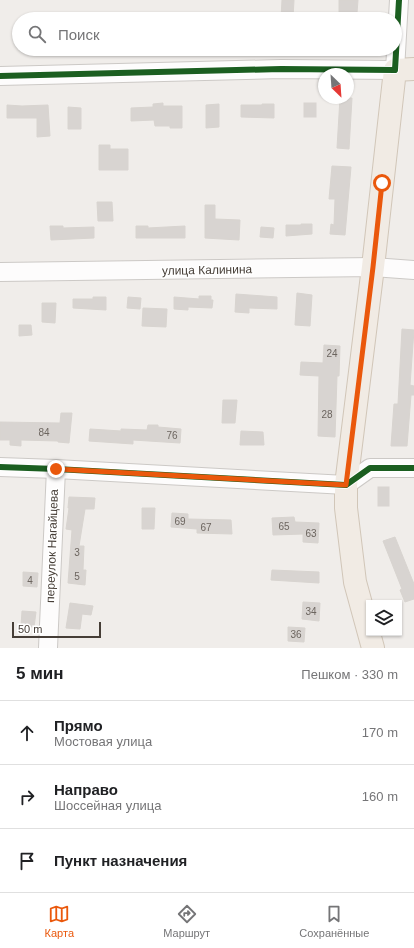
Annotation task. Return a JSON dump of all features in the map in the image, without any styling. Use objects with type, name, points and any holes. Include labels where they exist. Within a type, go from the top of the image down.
[{"type":"main road","points":[[373,648],[355,582],[346,508],[346,485],[373,267],[404,70]]},
{"type":"street","points":[[400,0],[401,12]]},
{"type":"street","points":[[0,76],[281,69],[404,70],[402,35]]},
{"type":"street","name":"улица Калинина","points":[[0,272],[373,267],[414,270]]},
{"type":"street","points":[[0,467],[346,485],[370,468],[414,468]]},
{"type":"street","name":"переулок Нагайцева","points":[[48,648],[56,469]]},
{"type":"building","points":[[282,0],[294,0],[293,12],[281,12]]},
{"type":"building","points":[[339,0],[358,0],[357,12],[339,12]]},
{"type":"building","points":[[163,103],[163,106],[182,106],[182,128],[155,126],[154,120],[131,121],[131,108],[153,107],[153,104]]},
{"type":"building","points":[[304,103],[316,103],[316,117],[304,117]]},
{"type":"building","points":[[219,104],[219,127],[206,128],[206,105]]},
{"type":"building","points":[[274,104],[274,118],[241,117],[241,105]]},
{"type":"building","points":[[340,104],[352,104],[349,149],[337,148]]},
{"type":"building","points":[[7,105],[48,105],[50,136],[37,137],[37,118],[7,118]]},
{"type":"building","points":[[68,107],[81,108],[81,129],[68,129]]},
{"type":"building","points":[[99,145],[110,145],[110,149],[128,149],[128,170],[99,170]]},
{"type":"building","points":[[332,166],[351,167],[345,235],[330,234],[331,224],[334,225],[335,199],[329,199]]},
{"type":"building","points":[[97,202],[112,202],[113,221],[98,221]]},
{"type":"building","points":[[205,205],[215,205],[215,219],[240,220],[239,240],[205,238]]},
{"type":"building","points":[[312,224],[312,234],[286,236],[286,225]]},
{"type":"building","points":[[50,226],[63,226],[63,228],[94,227],[94,238],[51,240]]},
{"type":"building","points":[[136,226],[148,226],[148,228],[185,226],[185,238],[136,238]]},
{"type":"building","points":[[261,227],[274,228],[273,238],[260,237]]},
{"type":"building","points":[[297,293],[312,295],[310,326],[295,325]]},
{"type":"building","points":[[236,294],[277,297],[277,309],[249,308],[249,313],[235,312]]},
{"type":"building","points":[[199,296],[211,296],[211,300],[213,300],[212,308],[188,307],[188,310],[174,309],[174,297],[199,299]]},
{"type":"building","points":[[93,297],[106,297],[106,310],[73,308],[73,299],[93,299]]},
{"type":"building","points":[[128,297],[141,298],[140,309],[127,308]]},
{"type":"building","points":[[42,303],[56,303],[55,323],[42,322]]},
{"type":"building","points":[[143,308],[167,309],[166,327],[142,326]]},
{"type":"building","points":[[19,325],[31,325],[32,335],[19,336]]},
{"type":"building","points":[[402,329],[414,330],[410,385],[414,386],[414,395],[411,395],[407,446],[391,446],[394,404],[398,404]]},
{"type":"building","points":[[324,345],[340,346],[339,376],[337,376],[335,437],[318,436],[319,376],[300,375],[301,362],[323,363]]},
{"type":"building","points":[[223,400],[237,400],[235,423],[222,423]]},
{"type":"building","points":[[61,413],[72,413],[69,443],[58,441],[21,440],[21,446],[10,445],[10,440],[0,440],[0,422],[60,423]]},
{"type":"building","points":[[148,425],[158,425],[158,427],[181,429],[180,443],[133,440],[133,444],[89,441],[90,429],[121,431],[121,429],[147,430]]},
{"type":"building","points":[[241,431],[263,432],[264,445],[240,445]]},
{"type":"building","points":[[378,487],[389,487],[389,506],[378,506]]},
{"type":"building","points":[[69,497],[95,498],[94,509],[85,509],[79,546],[84,546],[83,570],[86,570],[85,585],[68,583],[72,530],[66,529]]},
{"type":"building","points":[[142,508],[155,508],[154,529],[142,529]]},
{"type":"building","points":[[172,513],[188,514],[188,519],[231,520],[232,534],[197,533],[197,529],[171,527]]},
{"type":"building","points":[[294,517],[295,522],[319,523],[318,543],[303,542],[303,534],[273,535],[272,518]]},
{"type":"building","points":[[395,537],[414,584],[414,599],[405,602],[400,590],[402,589],[383,541]]},
{"type":"building","points":[[272,570],[319,572],[319,583],[271,580]]},
{"type":"building","points":[[23,572],[38,573],[37,587],[23,586]]},
{"type":"building","points":[[303,602],[320,603],[319,621],[302,619]]},
{"type":"building","points":[[70,603],[93,606],[91,615],[82,614],[80,629],[66,628]]},
{"type":"building","points":[[22,611],[36,612],[34,627],[21,626]]},
{"type":"building","points":[[288,627],[305,628],[304,642],[288,641]]},
{"type":"cycle path","points":[[398,12],[399,0]]},
{"type":"cycle path","points":[[0,76],[281,69],[395,70],[396,56]]},
{"type":"cycle path","points":[[0,467],[346,485],[370,468],[414,468]]},
{"type":"route","points":[[56,469],[346,485],[382,183]]}]
